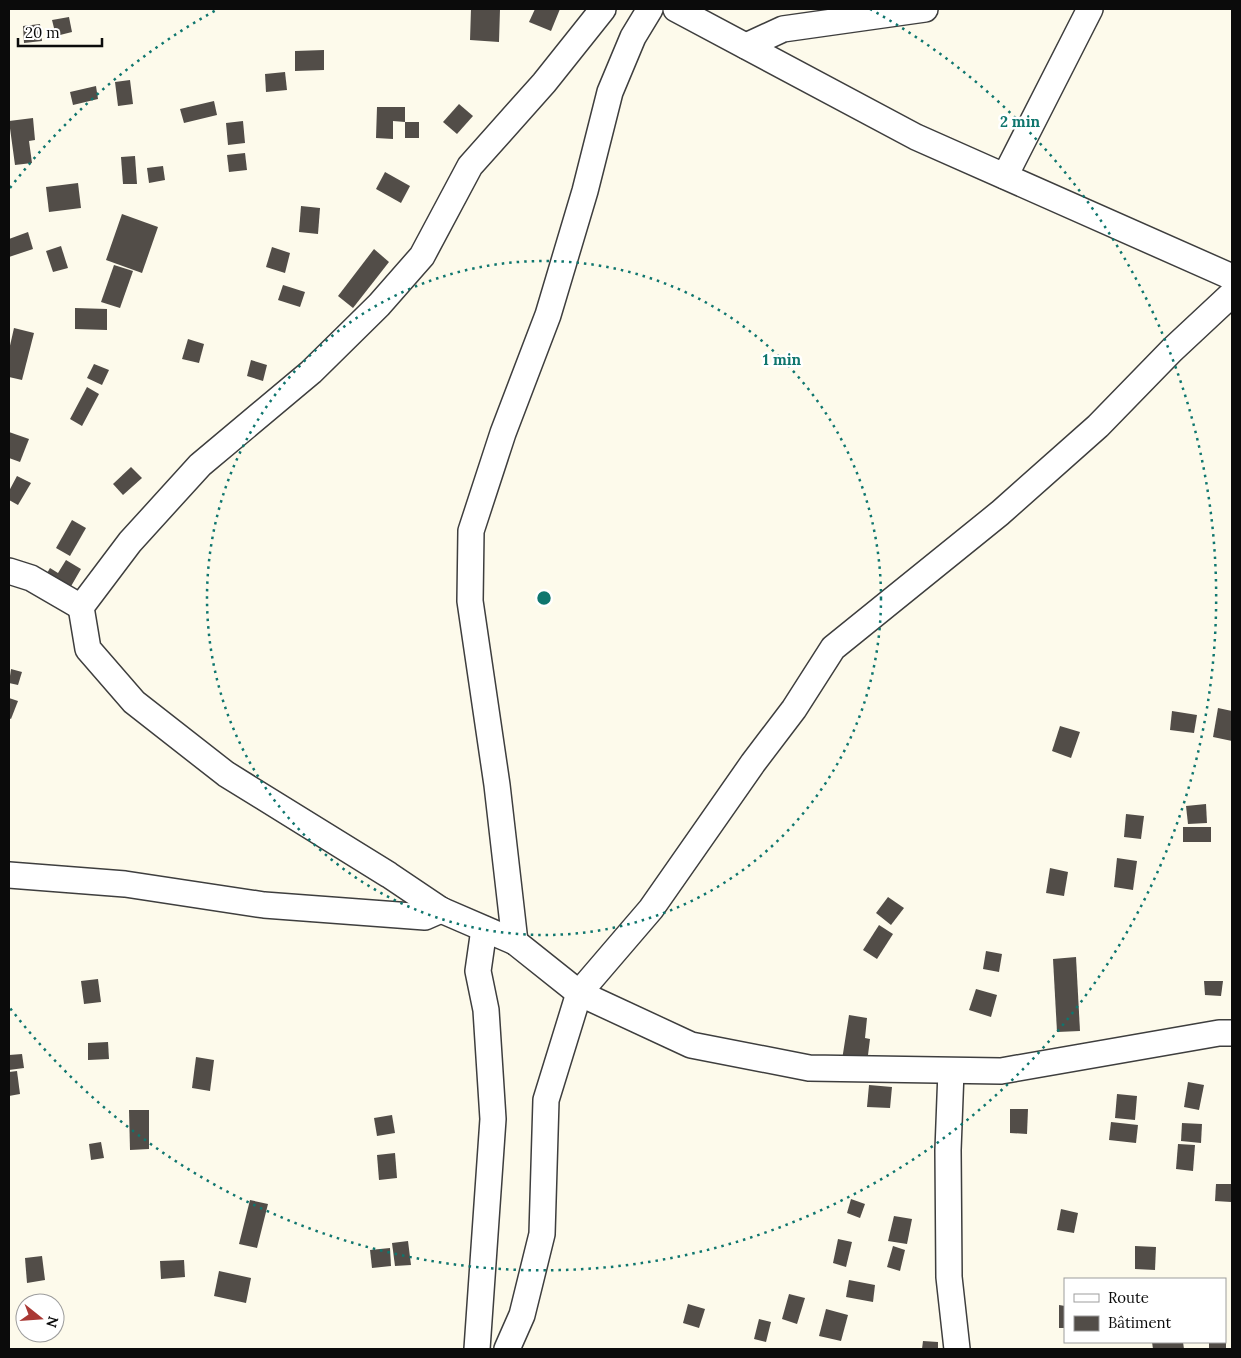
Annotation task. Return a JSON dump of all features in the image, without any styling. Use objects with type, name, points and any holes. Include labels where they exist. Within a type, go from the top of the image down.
[{"type":"street","points":[[603,9],[544,83],[470,166],[422,256],[379,305],[311,372],[200,466],[130,542],[81,607],[88,649],[134,702],[226,774],[389,875],[441,910],[515,942],[579,993],[691,1045],[809,1068],[1002,1071],[1219,1033],[1232,1033]]},
{"type":"street","points":[[515,942],[497,784],[470,601],[471,531],[503,434],[548,315],[585,192],[610,92],[633,37],[650,9]]},
{"type":"street","points":[[676,9],[916,137],[1232,277]]},
{"type":"street","points":[[746,46],[783,29],[924,9]]},
{"type":"street","points":[[1005,176],[1090,9]]},
{"type":"street","points":[[507,1349],[522,1315],[542,1234],[546,1100],[579,993],[652,909],[752,763],[794,710],[833,648],[1000,513],[1098,426],[1172,350],[1232,294]]},
{"type":"street","points":[[9,571],[31,578],[81,607]]},
{"type":"street","points":[[9,875],[125,884],[264,905],[425,917],[441,910]]},
{"type":"street","points":[[477,1349],[493,1119],[486,1010],[478,971],[484,929]]},
{"type":"street","points":[[951,1071],[948,1150],[949,1277],[957,1349]]},
{"type":"building","points":[[471,9],[500,9],[499,42],[470,40]]},
{"type":"building","points":[[535,9],[560,9],[551,31],[529,22]]},
{"type":"building","points":[[69,17],[72,32],[56,36],[52,20]]},
{"type":"building","points":[[40,24],[42,41],[24,43],[23,26]]},
{"type":"building","points":[[324,50],[324,70],[295,71],[295,51]]},
{"type":"building","points":[[285,72],[287,90],[266,92],[265,74]]},
{"type":"building","points":[[130,80],[133,104],[118,106],[115,82]]},
{"type":"building","points":[[96,86],[98,99],[73,105],[70,92]]},
{"type":"building","points":[[214,101],[217,115],[184,123],[180,109]]},
{"type":"building","points":[[459,104],[473,116],[457,134],[443,122]]},
{"type":"building","points":[[377,107],[405,107],[405,122],[393,121],[393,139],[376,138]]},
{"type":"building","points":[[33,118],[35,140],[29,141],[32,163],[15,165],[9,121]]},
{"type":"building","points":[[243,121],[245,143],[228,145],[226,123]]},
{"type":"building","points":[[405,122],[419,122],[419,138],[405,138]]},
{"type":"building","points":[[245,153],[247,170],[229,172],[227,155]]},
{"type":"building","points":[[135,156],[137,184],[123,184],[121,157]]},
{"type":"building","points":[[163,166],[165,180],[149,183],[147,168]]},
{"type":"building","points":[[385,172],[410,186],[401,203],[376,189]]},
{"type":"building","points":[[78,183],[81,208],[49,212],[46,187]]},
{"type":"building","points":[[301,206],[320,208],[318,234],[299,232]]},
{"type":"building","points":[[122,214],[158,227],[142,273],[106,260]]},
{"type":"building","points":[[28,232],[33,249],[9,257],[9,239]]},
{"type":"building","points":[[61,246],[68,268],[53,272],[46,251]]},
{"type":"building","points":[[272,247],[290,253],[285,273],[266,267]]},
{"type":"building","points":[[374,249],[389,262],[353,308],[338,296]]},
{"type":"building","points":[[114,265],[133,271],[120,308],[101,302]]},
{"type":"building","points":[[283,285],[305,292],[300,307],[278,300]]},
{"type":"building","points":[[75,308],[107,309],[107,330],[75,329]]},
{"type":"building","points":[[14,328],[34,333],[22,380],[9,377],[9,350]]},
{"type":"building","points":[[188,339],[204,344],[199,363],[182,359]]},
{"type":"building","points":[[251,360],[267,365],[263,381],[247,376]]},
{"type":"building","points":[[94,364],[109,370],[102,385],[87,378]]},
{"type":"building","points":[[87,387],[99,394],[82,426],[70,419]]},
{"type":"building","points":[[9,432],[29,439],[20,462],[9,458]]},
{"type":"building","points":[[131,467],[142,478],[123,495],[113,484]]},
{"type":"building","points":[[17,476],[31,483],[18,505],[9,500],[9,491]]},
{"type":"building","points":[[72,520],[86,528],[70,556],[56,548]]},
{"type":"building","points":[[66,560],[81,569],[70,588],[46,575],[50,568],[58,573]]},
{"type":"building","points":[[11,669],[22,672],[18,685],[9,683]]},
{"type":"building","points":[[9,698],[18,701],[11,719],[9,718]]},
{"type":"building","points":[[1218,708],[1232,711],[1232,741],[1213,737]]},
{"type":"building","points":[[1172,711],[1197,715],[1194,733],[1170,730]]},
{"type":"building","points":[[1060,726],[1080,732],[1071,758],[1052,751]]},
{"type":"building","points":[[1206,804],[1207,823],[1188,824],[1186,806]]},
{"type":"building","points":[[1126,814],[1144,816],[1141,839],[1124,837]]},
{"type":"building","points":[[1183,827],[1211,827],[1211,842],[1183,842]]},
{"type":"building","points":[[1117,858],[1137,861],[1133,890],[1114,887]]},
{"type":"building","points":[[1050,868],[1068,872],[1064,896],[1046,893]]},
{"type":"building","points":[[888,897],[904,908],[891,925],[876,913]]},
{"type":"building","points":[[879,925],[893,934],[877,959],[863,950]]},
{"type":"building","points":[[986,951],[1002,954],[999,972],[983,969]]},
{"type":"building","points":[[1076,957],[1080,1031],[1057,1032],[1053,959]]},
{"type":"building","points":[[98,979],[101,1002],[84,1004],[81,981]]},
{"type":"building","points":[[1204,981],[1223,981],[1221,996],[1205,995]]},
{"type":"building","points":[[976,989],[997,995],[991,1017],[969,1010]]},
{"type":"building","points":[[849,1015],[867,1018],[865,1038],[870,1039],[867,1063],[842,1060]]},
{"type":"building","points":[[108,1042],[109,1059],[88,1060],[88,1043]]},
{"type":"building","points":[[22,1054],[24,1068],[9,1070],[9,1055]]},
{"type":"building","points":[[196,1057],[214,1060],[210,1091],[192,1088]]},
{"type":"building","points":[[17,1071],[20,1094],[9,1096],[9,1072]]},
{"type":"building","points":[[1188,1082],[1204,1085],[1199,1110],[1184,1107]]},
{"type":"building","points":[[869,1085],[892,1087],[890,1108],[867,1107]]},
{"type":"building","points":[[1117,1094],[1137,1096],[1135,1120],[1115,1118]]},
{"type":"building","points":[[1010,1109],[1028,1109],[1027,1134],[1010,1133]]},
{"type":"building","points":[[129,1110],[149,1110],[149,1149],[130,1150]]},
{"type":"building","points":[[392,1115],[395,1133],[377,1136],[374,1118]]},
{"type":"building","points":[[1111,1122],[1138,1125],[1136,1143],[1109,1140]]},
{"type":"building","points":[[1182,1123],[1202,1124],[1201,1143],[1181,1141]]},
{"type":"building","points":[[101,1142],[104,1158],[91,1160],[89,1144]]},
{"type":"building","points":[[1178,1144],[1195,1145],[1193,1171],[1176,1169]]},
{"type":"building","points":[[395,1153],[397,1178],[379,1180],[377,1155]]},
{"type":"building","points":[[1216,1184],[1232,1184],[1231,1202],[1215,1201]]},
{"type":"building","points":[[851,1199],[865,1204],[860,1218],[847,1213]]},
{"type":"building","points":[[250,1200],[268,1204],[257,1248],[239,1244]]},
{"type":"building","points":[[1061,1209],[1078,1213],[1074,1233],[1057,1230]]},
{"type":"building","points":[[894,1216],[912,1219],[907,1244],[888,1241]]},
{"type":"building","points":[[838,1239],[852,1242],[846,1267],[833,1263]]},
{"type":"building","points":[[408,1241],[411,1265],[395,1266],[392,1243]]},
{"type":"building","points":[[893,1246],[905,1250],[900,1271],[887,1267]]},
{"type":"building","points":[[1135,1246],[1156,1247],[1155,1270],[1135,1269]]},
{"type":"building","points":[[390,1248],[391,1266],[372,1268],[370,1250]]},
{"type":"building","points":[[42,1256],[45,1280],[27,1283],[25,1258]]},
{"type":"building","points":[[184,1260],[185,1277],[161,1279],[160,1261]]},
{"type":"building","points":[[219,1271],[251,1278],[246,1303],[214,1296]]},
{"type":"building","points":[[849,1280],[875,1285],[873,1302],[846,1297]]},
{"type":"building","points":[[789,1294],[805,1298],[797,1324],[782,1319]]},
{"type":"building","points":[[688,1304],[705,1309],[699,1328],[683,1323]]},
{"type":"building","points":[[1059,1305],[1064,1306],[1064,1328],[1059,1328]]},
{"type":"building","points":[[826,1309],[848,1315],[841,1341],[819,1336]]},
{"type":"building","points":[[759,1319],[771,1322],[766,1342],[754,1339]]},
{"type":"building","points":[[923,1341],[938,1342],[938,1349],[922,1349]]},
{"type":"building","points":[[1152,1343],[1183,1343],[1184,1349],[1153,1349]]},
{"type":"building","points":[[1209,1343],[1226,1343],[1226,1349],[1209,1349]]}]
